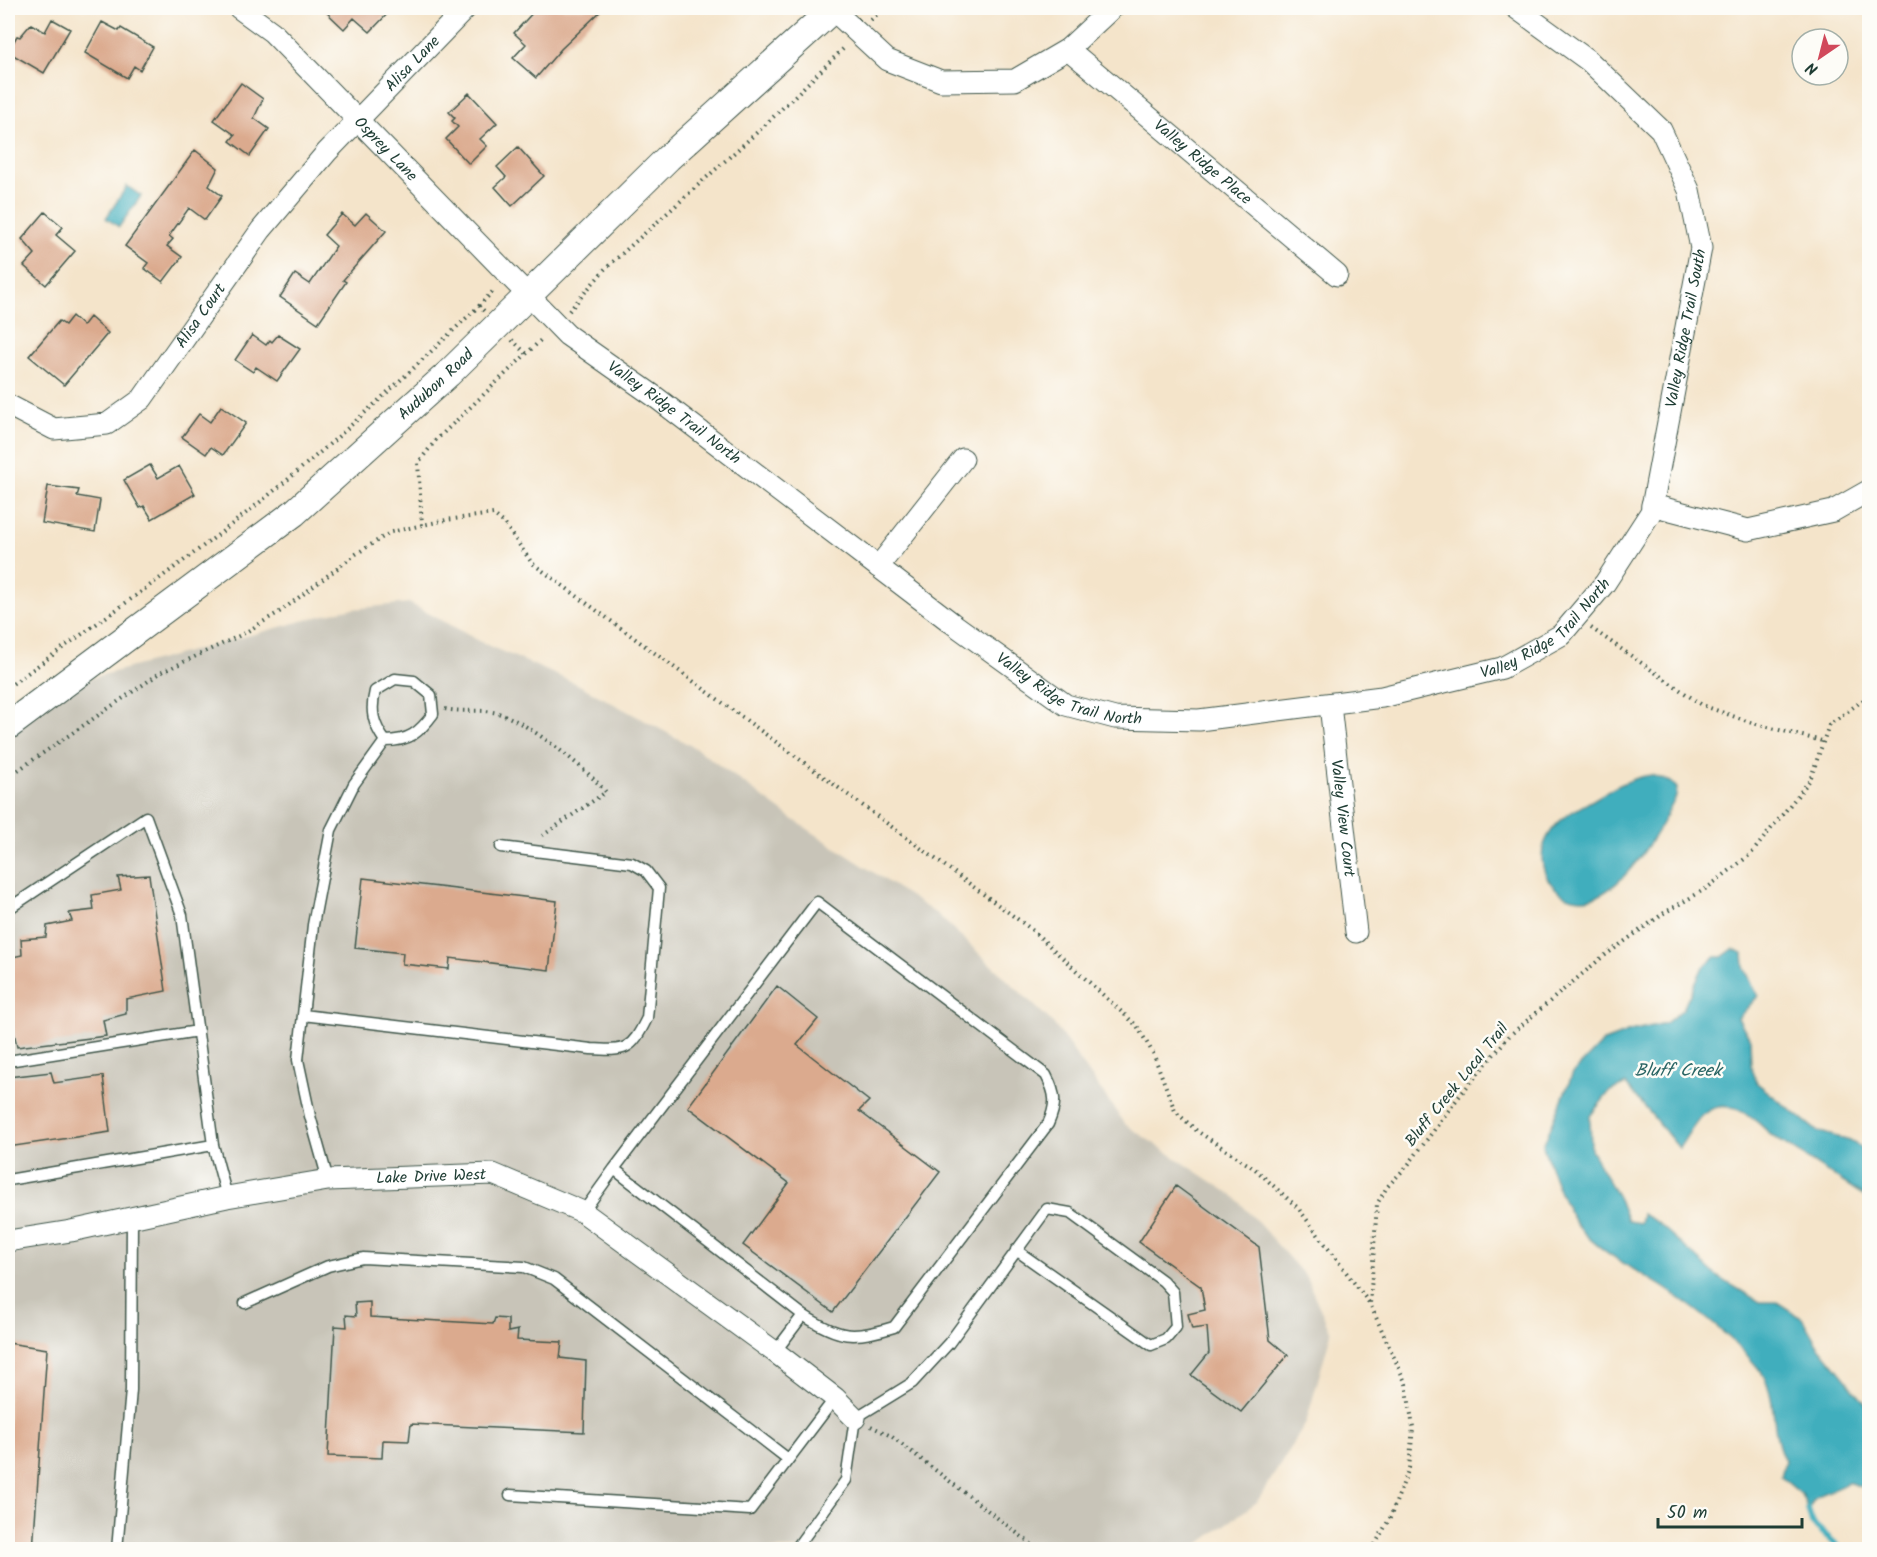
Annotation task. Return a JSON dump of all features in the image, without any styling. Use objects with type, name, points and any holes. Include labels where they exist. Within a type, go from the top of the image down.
[{"type":"street","name":"Osprey Lane","points":[[239,8],[272,32],[530,294]]},
{"type":"street","name":"Alisa Lane","points":[[359,119],[466,8]]},
{"type":"street","points":[[833,8],[886,60],[940,81],[1015,80],[1068,49],[1112,8]]},
{"type":"street","name":"Audubon Road","points":[[8,726],[294,513],[448,375],[668,158],[833,8]]},
{"type":"street","name":"Valley Ridge Trail South","points":[[1516,8],[1590,61],[1661,130],[1689,190],[1701,248],[1652,505]]},
{"type":"street","name":"Valley Ridge Place","points":[[1068,49],[1337,275]]},
{"type":"street","name":"Alisa Court","points":[[8,405],[54,429],[107,424],[142,399],[261,230],[359,119]]},
{"type":"street","name":"Valley Ridge Trail North","points":[[530,294],[567,335],[654,396],[878,567],[1066,705],[1115,718],[1199,720],[1330,705],[1382,697],[1502,668],[1561,635],[1605,583],[1651,512],[1652,505]]},
{"type":"street","points":[[878,567],[963,459]]},
{"type":"street","points":[[1652,505],[1748,530],[1833,511],[1869,490]]},
{"type":"street","name":"Valley View Court","points":[[1330,705],[1356,932]]},
{"type":"street","name":"Lake Drive West","points":[[8,1241],[132,1219],[227,1197],[328,1180],[493,1174],[583,1212],[775,1352],[835,1398],[855,1418]]},
{"type":"lane","points":[[395,679],[414,681],[431,695],[433,714],[421,731],[403,741],[385,741],[375,725],[371,706],[375,691],[395,679]]},
{"type":"lane","points":[[328,1180],[310,1116],[298,1060],[312,925],[331,830],[354,784],[385,741]]},
{"type":"lane","points":[[8,909],[146,817],[182,915],[213,1145],[227,1197]]},
{"type":"lane","points":[[303,1015],[622,1051],[639,1035],[647,1018],[659,888],[646,871],[632,863],[501,847]]},
{"type":"lane","points":[[583,1212],[614,1169],[817,902],[1046,1075],[1055,1091],[1055,1108],[1048,1124],[894,1327],[850,1337],[830,1332],[803,1315],[614,1169]]},
{"type":"lane","points":[[8,1060],[198,1031]]},
{"type":"lane","points":[[8,1180],[213,1145]]},
{"type":"lane","points":[[795,1550],[846,1480],[855,1418],[912,1383],[949,1343],[1016,1250],[1047,1209],[1070,1213],[1163,1281],[1173,1292],[1176,1327],[1166,1340],[1151,1345],[1016,1250]]},
{"type":"lane","points":[[117,1550],[130,1390],[132,1219]]},
{"type":"lane","points":[[244,1303],[328,1266],[363,1258],[524,1267],[554,1279],[788,1460]]},
{"type":"lane","points":[[775,1352],[803,1315]]},
{"type":"lane","points":[[510,1495],[750,1510],[835,1398]]},
{"type":"path","points":[[422,525],[418,463],[436,440],[558,324],[605,269],[765,125],[884,8]]},
{"type":"path","points":[[8,687],[224,530],[305,465],[391,389],[479,306],[527,354]]},
{"type":"path","points":[[8,777],[160,673],[241,635],[281,611],[356,554],[391,532],[493,514],[504,523],[532,563],[1031,929],[1137,1026],[1153,1053],[1175,1111],[1197,1131],[1255,1169],[1298,1208],[1370,1304]]},
{"type":"path","points":[[1576,618],[1701,705],[1752,723],[1822,741]]},
{"type":"path","name":"Bluff Creek Local Trail","points":[[1372,1550],[1390,1518],[1409,1467],[1413,1427],[1406,1384],[1370,1304],[1377,1204],[1387,1187],[1408,1165],[1461,1094],[1510,1035],[1600,959],[1664,914],[1707,888],[1751,854],[1810,780],[1829,725],[1869,695]]},
{"type":"path","points":[[432,707],[501,714],[529,729],[596,780],[606,792],[542,836],[540,852]]},
{"type":"path","points":[[855,1418],[891,1436],[1039,1550]]},
{"type":"shaded area","points":[[409,603],[485,644],[577,684],[697,749],[794,820],[938,915],[1053,1023],[1126,1125],[1235,1197],[1306,1277],[1331,1333],[1306,1423],[1257,1502],[1200,1543],[1184,1549],[8,1550],[8,726],[62,686],[343,610]]},
{"type":"water","points":[[127,186],[141,196],[119,227],[106,218]]},
{"type":"water","points":[[1651,775],[1671,782],[1677,788],[1676,797],[1644,851],[1624,876],[1601,894],[1586,899],[1573,898],[1561,893],[1545,873],[1542,860],[1544,846],[1554,827],[1569,814],[1614,788],[1628,781]]},
{"type":"water","name":"Bluff Creek","points":[[1733,949],[1743,953],[1744,967],[1758,996],[1738,1018],[1750,1039],[1751,1065],[1757,1083],[1817,1131],[1850,1141],[1869,1152],[1869,1199],[1771,1135],[1749,1116],[1732,1108],[1723,1106],[1714,1108],[1701,1116],[1679,1148],[1626,1084],[1610,1091],[1590,1116],[1591,1150],[1618,1197],[1628,1221],[1640,1223],[1642,1214],[1657,1222],[1718,1277],[1760,1302],[1777,1302],[1802,1318],[1817,1344],[1869,1408],[1869,1441],[1862,1461],[1866,1476],[1862,1487],[1848,1482],[1822,1494],[1813,1501],[1810,1514],[1801,1494],[1781,1477],[1785,1460],[1777,1438],[1769,1390],[1759,1369],[1739,1347],[1703,1316],[1666,1289],[1606,1252],[1585,1234],[1566,1207],[1543,1146],[1573,1073],[1604,1041],[1630,1031],[1666,1023],[1683,1009],[1702,969],[1714,957],[1722,957]]},
{"type":"building","points":[[322,8],[393,8],[370,32],[354,18],[344,29]]},
{"type":"building","points":[[537,8],[604,8],[561,49],[536,78],[513,58],[526,44],[514,33]]},
{"type":"building","points":[[52,19],[70,29],[44,73],[8,52],[17,36],[20,37],[31,24],[45,32]]},
{"type":"building","points":[[102,22],[119,31],[121,28],[153,47],[140,70],[134,66],[127,78],[85,53]]},
{"type":"building","points":[[241,83],[263,99],[254,118],[269,129],[250,156],[230,141],[235,135],[214,120]]},
{"type":"building","points":[[469,93],[497,123],[480,139],[487,146],[469,164],[446,139],[458,127],[452,121],[455,118],[449,112]]},
{"type":"building","points":[[518,147],[544,176],[512,206],[495,187],[506,177],[497,167]]},
{"type":"building","points":[[195,150],[218,168],[209,186],[222,196],[205,220],[189,208],[169,236],[173,239],[167,246],[182,257],[163,282],[144,268],[148,263],[125,246]]},
{"type":"building","points":[[45,212],[63,227],[56,235],[75,251],[46,285],[24,266],[35,254],[22,239]]},
{"type":"building","points":[[366,213],[386,231],[343,280],[346,282],[318,323],[280,297],[295,274],[310,284],[336,246],[324,235],[342,214],[355,225]]},
{"type":"building","points":[[72,316],[83,326],[90,317],[108,333],[64,385],[29,356],[59,321],[65,325]]},
{"type":"building","points":[[252,335],[266,345],[278,335],[300,349],[277,381],[256,367],[253,372],[235,360]]},
{"type":"building","points":[[221,406],[246,423],[223,455],[211,447],[206,454],[182,437],[199,414],[210,422]]},
{"type":"building","points":[[150,465],[158,478],[179,466],[195,494],[152,519],[144,506],[140,508],[124,480]]},
{"type":"building","points":[[48,486],[79,490],[77,496],[100,500],[95,532],[42,523]]},
{"type":"building","points":[[149,875],[166,991],[126,999],[126,1014],[103,1020],[106,1036],[17,1047],[8,1003],[8,958],[22,955],[21,939],[46,937],[47,926],[72,921],[69,913],[94,910],[92,895],[121,890],[118,877]]},
{"type":"building","points":[[363,878],[557,901],[549,970],[450,958],[449,969],[402,964],[403,953],[355,948]]},
{"type":"building","points":[[777,986],[818,1019],[797,1045],[869,1101],[859,1111],[940,1172],[833,1312],[743,1245],[789,1183],[688,1107]]},
{"type":"building","points":[[51,1072],[54,1083],[103,1076],[110,1132],[8,1147],[8,1077]]},
{"type":"building","points":[[1176,1186],[1259,1247],[1270,1340],[1288,1355],[1241,1412],[1191,1375],[1209,1353],[1207,1327],[1192,1329],[1188,1314],[1205,1310],[1201,1287],[1139,1242]]},
{"type":"building","points":[[370,1302],[370,1317],[493,1324],[495,1318],[508,1319],[508,1332],[518,1330],[517,1340],[562,1342],[560,1358],[586,1361],[584,1432],[411,1424],[409,1441],[383,1440],[382,1458],[328,1456],[335,1326],[347,1327],[346,1315],[356,1316],[355,1303]]},
{"type":"building","points":[[8,1343],[47,1349],[33,1550],[8,1550]]},
{"type":"waterway","name":"Bluff Creek","points":[[1808,1508],[1812,1523],[1838,1546],[1837,1550]]}]
